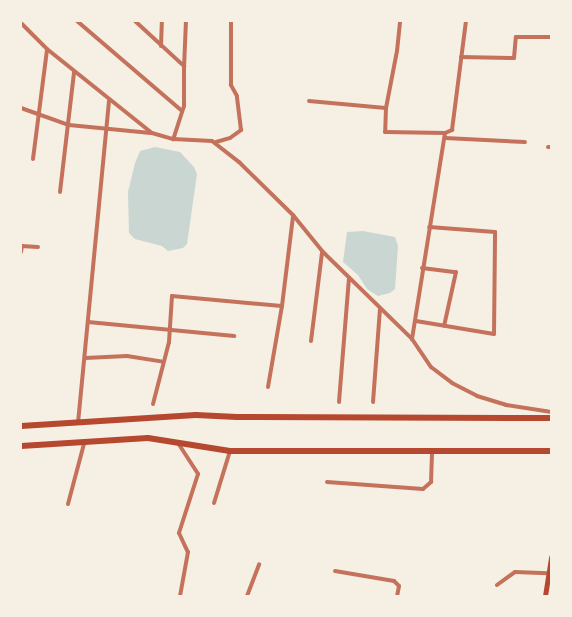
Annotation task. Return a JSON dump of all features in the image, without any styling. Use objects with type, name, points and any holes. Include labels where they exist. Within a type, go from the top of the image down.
[{"type":"highway","points":[[21,426],[196,415],[551,418]]},
{"type":"highway","points":[[21,446],[84,444],[148,438],[231,451],[551,451]]},
{"type":"main road","points":[[547,593],[551,557]]},
{"type":"street","points":[[77,21],[182,111]]},
{"type":"street","points":[[135,21],[184,69]]},
{"type":"street","points":[[161,47],[162,21]]},
{"type":"street","points":[[173,140],[182,111],[186,21]]},
{"type":"street","points":[[21,108],[69,125],[152,133],[173,140],[215,142],[230,138],[241,130],[237,96],[231,86],[231,21]]},
{"type":"street","points":[[400,21],[397,51],[386,108],[385,132],[525,142]]},
{"type":"street","points":[[412,339],[445,136],[452,130],[466,21]]},
{"type":"street","points":[[21,23],[47,49],[152,133]]},
{"type":"street","points":[[461,57],[514,58],[516,37],[551,37]]},
{"type":"street","points":[[33,159],[47,49]]},
{"type":"street","points":[[60,192],[75,71]]},
{"type":"street","points":[[78,423],[109,99]]},
{"type":"street","points":[[309,101],[386,108]]},
{"type":"street","points":[[215,142],[293,215],[322,252],[412,339],[431,367],[452,383],[477,396],[506,405],[551,412]]},
{"type":"street","points":[[268,387],[282,306],[293,215]]},
{"type":"street","points":[[416,321],[494,334],[495,232],[429,227]]},
{"type":"street","points":[[21,252],[21,246],[38,247]]},
{"type":"street","points":[[311,340],[322,252]]},
{"type":"street","points":[[422,268],[456,272],[444,326]]},
{"type":"street","points":[[339,402],[349,279]]},
{"type":"street","points":[[153,404],[169,342],[172,296],[282,306]]},
{"type":"street","points":[[373,402],[380,307]]},
{"type":"street","points":[[88,322],[234,336]]},
{"type":"street","points":[[85,358],[127,356],[163,362]]},
{"type":"street","points":[[177,442],[198,474],[179,533],[188,552],[180,596]]},
{"type":"street","points":[[68,504],[84,444]]},
{"type":"street","points":[[214,503],[231,451]]},
{"type":"street","points":[[327,482],[423,489],[431,482],[432,451]]},
{"type":"street","points":[[247,596],[260,564]]},
{"type":"street","points":[[335,571],[394,581],[399,586],[398,596]]},
{"type":"street","points":[[497,585],[515,572],[548,573]]},
{"type":"shaded area","points":[[155,147],[180,152],[194,167],[197,174],[187,244],[183,248],[168,251],[162,246],[135,239],[129,233],[128,192],[135,163],[140,151]]},
{"type":"shaded area","points":[[363,231],[395,237],[398,246],[395,289],[390,293],[378,296],[367,289],[358,275],[343,262],[347,232]]}]
